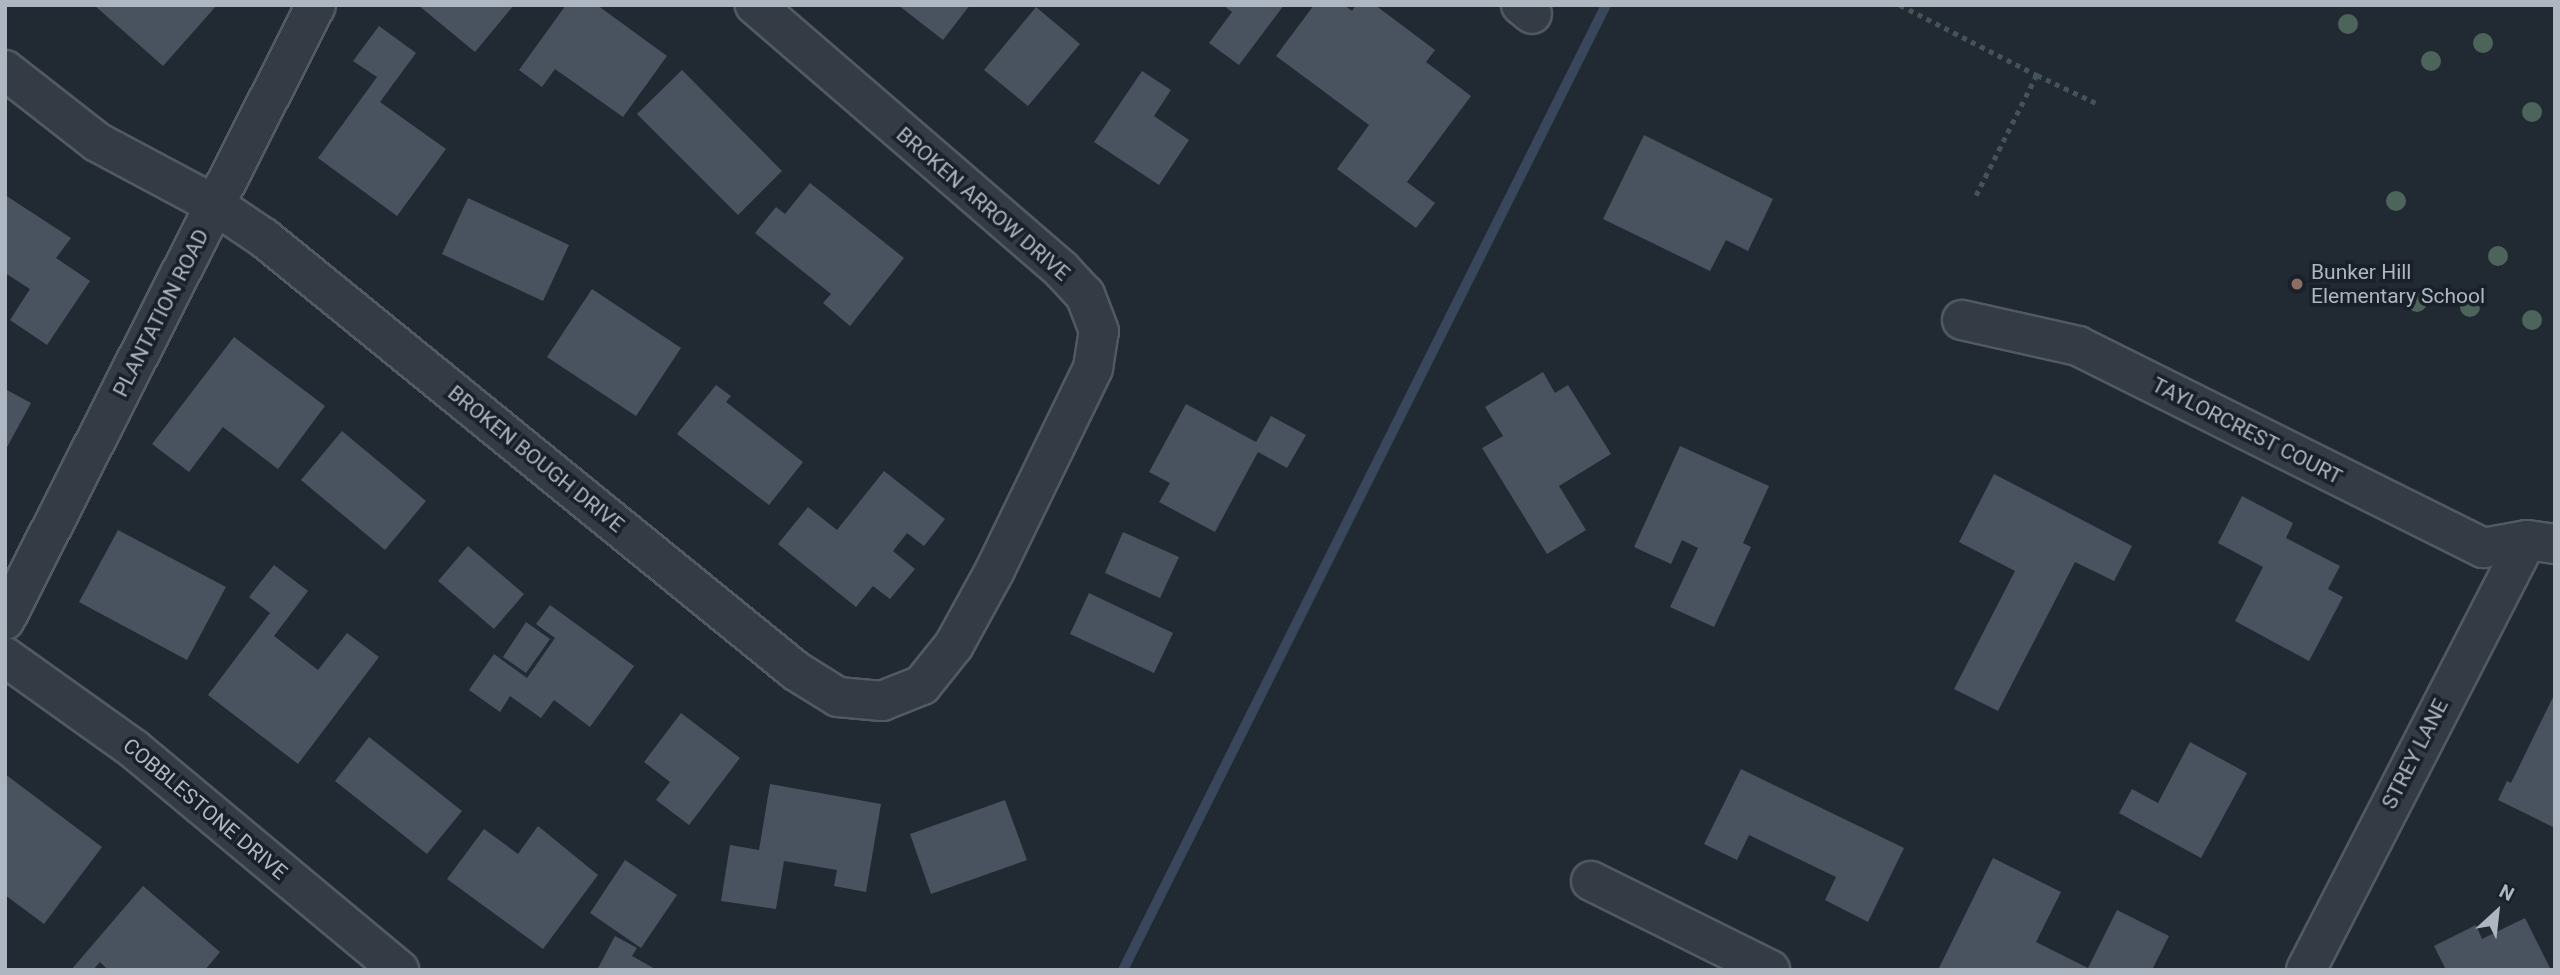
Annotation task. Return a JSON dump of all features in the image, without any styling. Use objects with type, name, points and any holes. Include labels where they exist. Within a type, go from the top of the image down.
[{"type":"street","name":"PLANTATION ROAD","points":[[5,620],[316,5]]},
{"type":"street","name":"BROKEN ARROW DRIVE","points":[[755,5],[1052,261],[1085,295],[1099,331],[1093,368],[1017,524]]},
{"type":"street","name":"BROKEN BOUGH DRIVE","points":[[5,70],[97,142],[215,205],[275,247],[796,671],[838,697],[882,701],[922,685],[954,645],[1017,524]]},
{"type":"street","name":"TAYLORCREST COURT","points":[[1962,320],[2078,346],[2483,548],[2541,542]]},
{"type":"street","name":"STREY LANE","points":[[2306,970],[2541,542]]},
{"type":"street","name":"COBBLESTONE DRIVE","points":[[5,657],[134,749],[399,970]]},
{"type":"street","points":[[1591,881],[1770,970]]},
{"type":"path","points":[[1903,6],[2096,103]]},
{"type":"path","points":[[1974,200],[2036,75]]},
{"type":"building","points":[[94,5],[217,5],[163,66]]},
{"type":"building","points":[[418,5],[514,5],[475,52]]},
{"type":"building","points":[[566,5],[597,5],[667,56],[623,117],[555,69],[542,87],[519,70]]},
{"type":"building","points":[[898,5],[970,5],[943,40]]},
{"type":"building","points":[[1223,5],[1284,5],[1239,65],[1209,43],[1232,12]]},
{"type":"building","points":[[1314,5],[1344,5],[1352,11],[1356,5],[1375,5],[1435,50],[1426,62],[1471,96],[1407,182],[1435,203],[1416,228],[1337,169],[1369,125],[1276,56]]},
{"type":"building","points":[[1036,7],[1080,44],[1028,106],[984,70]]},
{"type":"building","points":[[379,26],[416,53],[380,102],[446,149],[397,216],[318,158],[377,77],[353,61]]},
{"type":"building","points":[[682,70],[782,171],[738,215],[637,114]]},
{"type":"building","points":[[1142,71],[1171,90],[1154,116],[1189,140],[1159,185],[1094,142]]},
{"type":"building","points":[[1644,135],[1773,199],[1748,251],[1726,240],[1710,271],[1603,219]]},
{"type":"building","points":[[810,183],[904,258],[850,326],[823,303],[831,294],[755,233],[776,207],[785,214]]},
{"type":"building","points":[[5,195],[71,238],[56,258],[90,281],[47,345],[10,320],[30,289],[5,273]]},
{"type":"building","points":[[468,198],[569,245],[543,301],[442,254]]},
{"type":"building","points":[[592,289],[681,348],[636,416],[547,357]]},
{"type":"building","points":[[234,337],[325,406],[278,469],[223,427],[189,472],[152,444]]},
{"type":"building","points":[[1543,372],[1555,393],[1568,385],[1611,454],[1559,486],[1586,530],[1547,554],[1482,448],[1503,436],[1485,407]]},
{"type":"building","points":[[716,385],[731,396],[726,402],[803,462],[769,505],[677,434]]},
{"type":"building","points":[[5,389],[31,403],[5,451]]},
{"type":"building","points":[[1186,404],[1256,442],[1271,416],[1306,435],[1287,468],[1258,452],[1215,532],[1159,502],[1170,483],[1149,472]]},
{"type":"building","points":[[342,431],[426,501],[385,550],[301,480]]},
{"type":"building","points":[[1680,446],[1769,486],[1743,543],[1751,547],[1714,627],[1670,607],[1698,548],[1682,540],[1671,564],[1634,547]]},
{"type":"building","points":[[884,471],[945,519],[924,546],[907,533],[893,551],[915,569],[890,599],[873,586],[856,607],[778,544],[808,507],[837,530]]},
{"type":"building","points":[[1994,474],[2132,546],[2114,581],[2075,562],[1998,711],[1954,689],[2015,571],[1959,542]]},
{"type":"building","points":[[2242,496],[2293,523],[2286,538],[2340,566],[2328,589],[2343,597],[2309,661],[2235,621],[2263,567],[2218,543]]},
{"type":"building","points":[[118,530],[226,587],[187,660],[79,602]]},
{"type":"building","points":[[1123,532],[1179,557],[1160,598],[1105,573]]},
{"type":"building","points":[[468,546],[524,594],[494,629],[438,581]]},
{"type":"building","points":[[274,565],[308,591],[274,636],[318,670],[347,633],[379,657],[298,764],[208,695],[270,613],[249,597]]},
{"type":"building","points":[[1089,593],[1173,633],[1154,673],[1070,634]]},
{"type":"building","points":[[550,605],[634,666],[590,727],[554,700],[541,718],[510,696],[500,712],[469,690],[494,654],[527,678],[555,638],[536,624]]},
{"type":"building","points":[[526,622],[550,639],[526,673],[503,657]]},
{"type":"building","points":[[2555,693],[2555,828],[2498,800],[2507,781],[2511,783]]},
{"type":"building","points":[[681,713],[740,758],[689,825],[656,800],[670,782],[644,762]]},
{"type":"building","points":[[369,737],[462,811],[427,854],[335,781]]},
{"type":"building","points":[[2190,742],[2247,773],[2201,858],[2119,813],[2132,789],[2158,803]]},
{"type":"building","points":[[1741,769],[1904,848],[1868,922],[1825,900],[1836,877],[1749,835],[1737,860],[1704,844]]},
{"type":"building","points":[[5,774],[102,847],[44,924],[5,895]]},
{"type":"building","points":[[770,784],[881,804],[866,892],[834,886],[837,870],[784,861],[776,909],[721,901],[730,845],[759,850]]},
{"type":"building","points":[[1005,800],[1027,860],[931,894],[910,834]]},
{"type":"building","points":[[538,826],[598,875],[543,949],[447,879],[484,829],[518,854]]},
{"type":"building","points":[[1993,858],[2061,892],[2036,942],[2088,968],[2117,910],[2169,936],[2152,970],[1938,970]]},
{"type":"building","points":[[625,860],[677,895],[641,948],[590,913]]},
{"type":"building","points":[[143,886],[220,952],[205,970],[108,970],[100,962],[93,970],[71,970]]},
{"type":"building","points":[[2525,918],[2551,970],[2446,970],[2434,946],[2476,925],[2482,939]]},
{"type":"building","points":[[615,936],[637,948],[632,956],[657,970],[597,970]]},
{"type":"waterway","points":[[1123,970],[1606,5]]},
{"type":"place","name":"Bunker Hill Elementary School","points":[[2297,284]]}]
